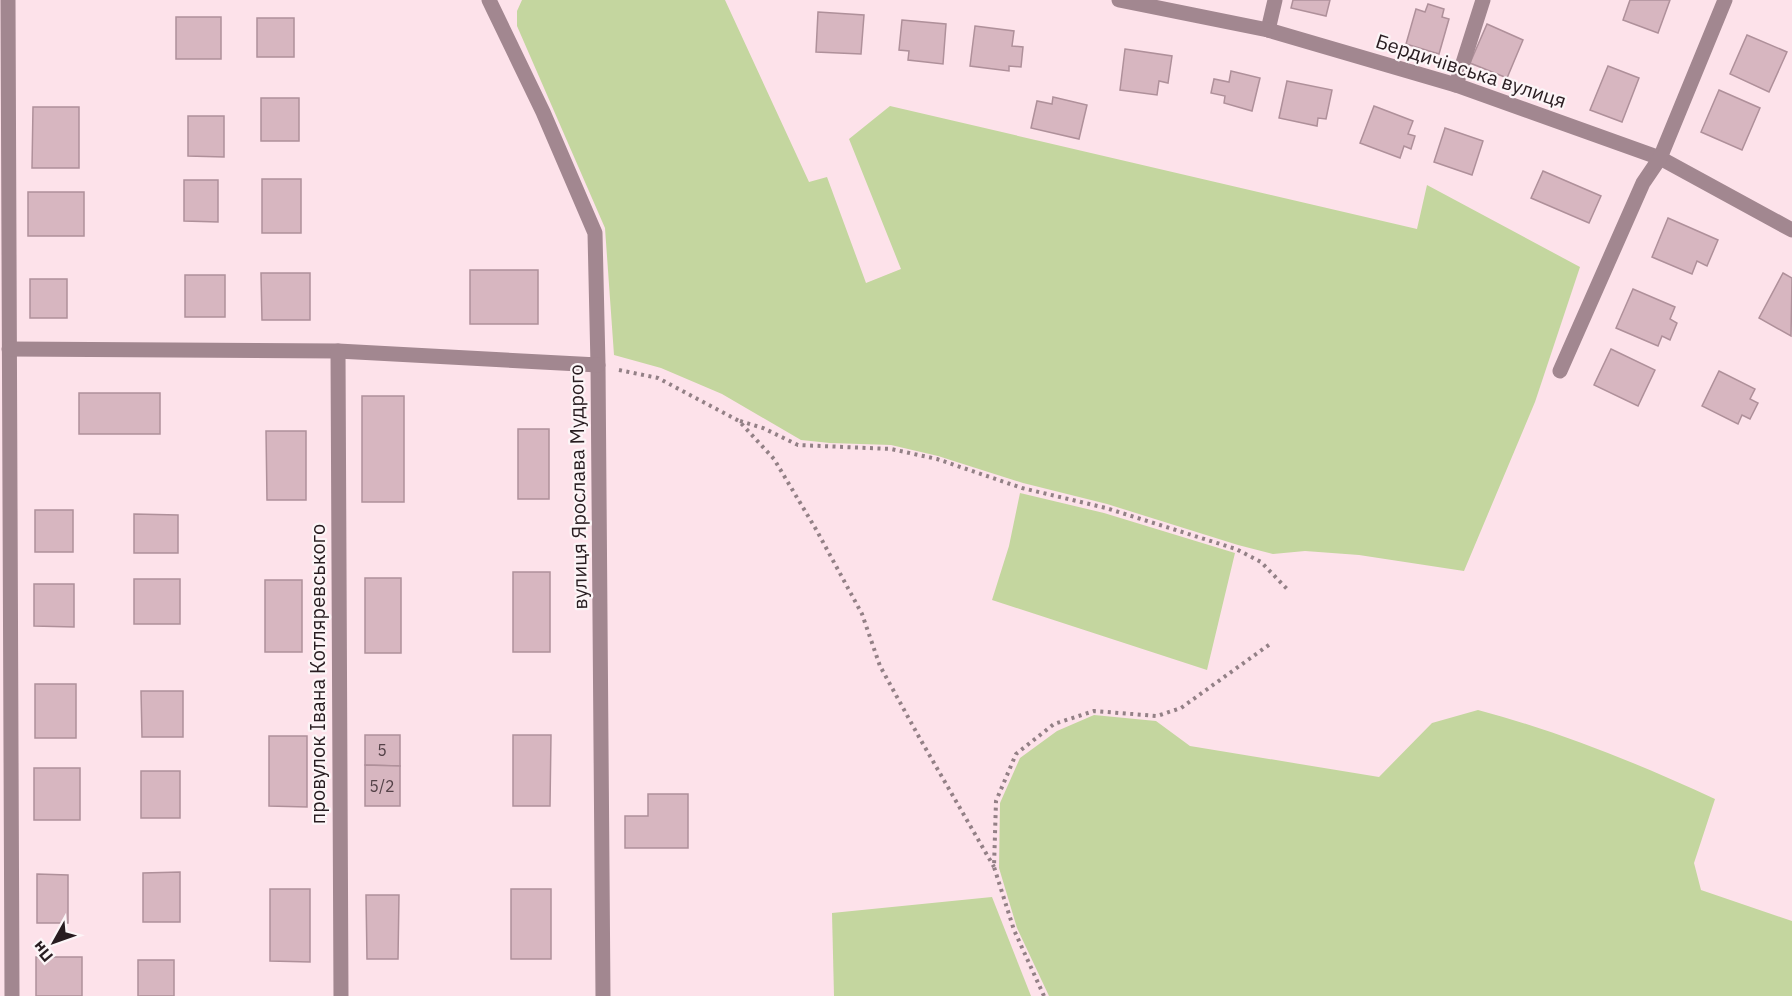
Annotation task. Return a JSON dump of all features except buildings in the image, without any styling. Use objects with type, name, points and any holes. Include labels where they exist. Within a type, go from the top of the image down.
[{"type":"street","points":[[8,0],[12,996]]},
{"type":"street","name":"вулиця Ярослава Мудрого","points":[[489,0],[543,112],[595,233],[603,996]]},
{"type":"street","name":"Бердичівська вулиця","points":[[1119,0],[1268,30],[1456,85],[1660,158],[1792,230]]},
{"type":"street","points":[[1268,30],[1275,0]]},
{"type":"street","points":[[1456,85],[1483,0]]},
{"type":"street","points":[[1560,371],[1643,183],[1660,158],[1725,0]]},
{"type":"street","points":[[9,349],[338,351],[598,365]]},
{"type":"street","name":"провулок Івана Котляревського","points":[[338,351],[341,996]]},
{"type":"path","points":[[598,365],[658,378],[740,421],[763,428],[798,445],[891,449],[937,459],[1022,488],[1106,508],[1236,549],[1261,562],[1289,591]]},
{"type":"path","points":[[740,421],[774,459],[817,531],[862,614],[880,666],[994,867],[1014,930],[1044,996]]},
{"type":"path","points":[[994,867],[996,801],[1016,754],[1054,724],[1094,711],[1157,716],[1181,708],[1270,644]]},
{"type":"green space","points":[[522,0],[725,0],[809,182],[827,177],[866,283],[901,269],[849,139],[890,106],[1417,229],[1427,185],[1580,267],[1535,402],[1464,571],[1359,555],[1305,551],[1273,554],[1107,504],[1023,483],[938,456],[891,445],[801,440],[722,394],[661,368],[614,355],[605,228],[517,26],[517,11]]},
{"type":"green space","points":[[1020,493],[1104,513],[1235,553],[1207,670],[992,600],[1009,546]]},
{"type":"green space","points":[[1478,710],[1598,749],[1715,799],[1694,863],[1701,890],[1792,921],[1792,996],[1049,996],[1017,928],[999,868],[1000,803],[1020,758],[1057,731],[1094,715],[1156,721],[1190,746],[1379,777],[1432,723]]},
{"type":"green space","points":[[992,897],[1031,996],[834,996],[832,913]]}]
